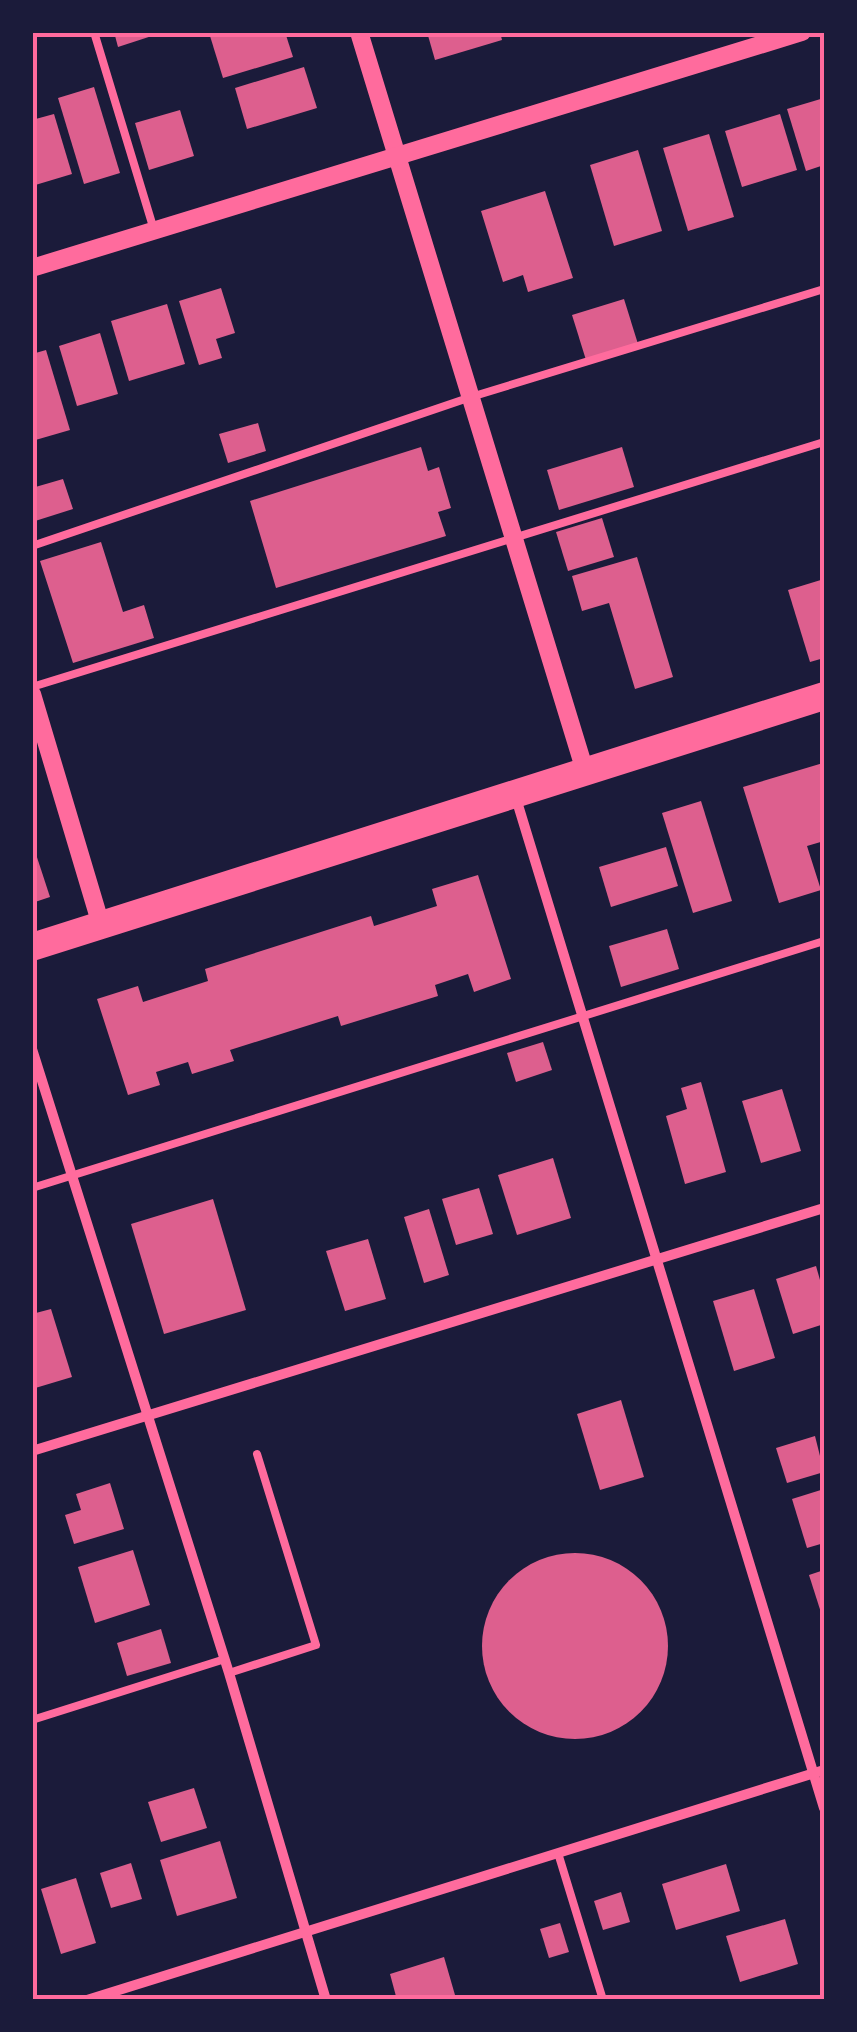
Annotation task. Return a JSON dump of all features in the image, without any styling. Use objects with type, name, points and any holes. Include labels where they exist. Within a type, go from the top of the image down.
[{"type":"highway","points":[[32,947],[824,696]]},
{"type":"street","points":[[359,32],[586,771]]},
{"type":"street","points":[[32,268],[802,32]]},
{"type":"street","points":[[32,691],[101,925]]},
{"type":"street","points":[[515,794],[656,1259],[819,1772],[824,1808]]},
{"type":"street","points":[[32,1049],[229,1673],[326,2000]]},
{"type":"street","points":[[32,1451],[824,1208]]},
{"type":"street","points":[[87,2000],[819,1772]]},
{"type":"lane","points":[[94,32],[154,230]]},
{"type":"lane","points":[[32,546],[471,397],[824,289]]},
{"type":"lane","points":[[32,691],[824,442]]},
{"type":"lane","points":[[32,1188],[824,941]]},
{"type":"lane","points":[[229,1673],[316,1645],[258,1454]]},
{"type":"lane","points":[[32,1720],[224,1660]]},
{"type":"lane","points":[[558,1853],[603,2000]]},
{"type":"building","points":[[114,32],[161,32],[161,33],[118,47]]},
{"type":"building","points":[[221,32],[285,32],[293,57],[223,78],[210,36]]},
{"type":"building","points":[[427,32],[500,32],[502,40],[435,60]]},
{"type":"building","points":[[304,67],[317,108],[247,129],[235,88]]},
{"type":"building","points":[[94,87],[120,173],[84,184],[58,98]]},
{"type":"building","points":[[824,98],[824,165],[806,171],[787,109]]},
{"type":"building","points":[[180,110],[194,156],[149,170],[135,123]]},
{"type":"building","points":[[54,114],[72,174],[32,186],[32,120]]},
{"type":"building","points":[[780,114],[797,170],[742,187],[725,131]]},
{"type":"building","points":[[709,134],[734,217],[688,231],[663,148]]},
{"type":"building","points":[[638,150],[662,231],[614,246],[590,165]]},
{"type":"building","points":[[545,191],[573,278],[528,292],[523,275],[503,282],[481,211]]},
{"type":"building","points":[[221,288],[235,333],[216,339],[222,358],[199,365],[179,301]]},
{"type":"building","points":[[624,299],[638,344],[586,360],[572,315]]},
{"type":"building","points":[[167,304],[185,364],[129,381],[111,321]]},
{"type":"building","points":[[100,333],[118,394],[77,406],[59,346]]},
{"type":"building","points":[[46,350],[70,430],[32,441],[32,354]]},
{"type":"building","points":[[258,423],[266,451],[228,463],[219,434]]},
{"type":"building","points":[[421,447],[428,471],[439,467],[451,508],[438,512],[446,536],[276,588],[250,501]]},
{"type":"building","points":[[622,447],[634,487],[559,510],[547,470]]},
{"type":"building","points":[[63,479],[73,509],[32,522],[32,488]]},
{"type":"building","points":[[602,518],[614,557],[568,571],[556,532]]},
{"type":"building","points":[[101,542],[123,612],[144,605],[154,638],[73,663],[40,561]]},
{"type":"building","points":[[637,557],[673,677],[635,689],[609,603],[582,611],[572,576]]},
{"type":"building","points":[[824,579],[824,658],[810,662],[788,590]]},
{"type":"building","points":[[823,763],[824,841],[807,846],[821,890],[779,903],[743,787]]},
{"type":"building","points":[[701,801],[732,901],[693,913],[662,813]]},
{"type":"building","points":[[32,842],[50,897],[32,903]]},
{"type":"building","points":[[666,847],[678,886],[611,907],[599,867]]},
{"type":"building","points":[[478,875],[511,979],[474,992],[468,974],[435,985],[438,996],[341,1026],[338,1016],[230,1050],[234,1061],[192,1074],[188,1062],[156,1072],[160,1085],[128,1095],[97,999],[138,986],[143,1002],[208,981],[205,969],[371,916],[374,926],[437,906],[432,889]]},
{"type":"building","points":[[667,929],[679,969],[621,987],[609,946]]},
{"type":"building","points":[[543,1042],[552,1070],[516,1082],[507,1053]]},
{"type":"building","points":[[701,1082],[726,1172],[685,1184],[666,1116],[687,1109],[681,1088]]},
{"type":"building","points":[[782,1089],[801,1151],[761,1163],[742,1101]]},
{"type":"building","points":[[553,1158],[571,1218],[517,1235],[498,1175]]},
{"type":"building","points":[[479,1188],[493,1234],[456,1245],[442,1199]]},
{"type":"building","points":[[213,1199],[246,1310],[164,1334],[131,1224]]},
{"type":"building","points":[[429,1209],[449,1275],[424,1283],[404,1217]]},
{"type":"building","points":[[368,1239],[386,1299],[345,1311],[326,1251]]},
{"type":"building","points":[[816,1266],[824,1294],[824,1324],[793,1334],[776,1279]]},
{"type":"building","points":[[754,1289],[775,1358],[734,1371],[713,1301]]},
{"type":"building","points":[[51,1309],[72,1377],[32,1389],[32,1314]]},
{"type":"building","points":[[621,1400],[644,1477],[600,1490],[577,1414]]},
{"type":"building","points":[[815,1436],[824,1472],[787,1483],[776,1448]]},
{"type":"building","points":[[110,1483],[124,1529],[74,1544],[65,1515],[81,1510],[76,1494]]},
{"type":"building","points":[[824,1489],[824,1543],[807,1548],[792,1499]]},
{"type":"building","points":[[133,1550],[150,1605],[95,1623],[78,1567]]},
{"type":"building","points":[[575,1553],[611,1560],[641,1580],[661,1610],[668,1646],[661,1682],[641,1712],[611,1732],[575,1739],[539,1732],[509,1712],[489,1682],[482,1646],[489,1610],[509,1580],[539,1560]]},
{"type":"building","points":[[824,1570],[824,1622],[809,1575]]},
{"type":"building","points":[[161,1629],[171,1663],[127,1676],[117,1643]]},
{"type":"building","points":[[194,1788],[207,1828],[161,1842],[148,1802]]},
{"type":"building","points":[[220,1841],[237,1898],[177,1916],[160,1860]]},
{"type":"building","points":[[131,1863],[142,1899],[111,1908],[100,1873]]},
{"type":"building","points":[[726,1864],[740,1911],[676,1930],[662,1884]]},
{"type":"building","points":[[76,1878],[96,1943],[61,1954],[41,1889]]},
{"type":"building","points":[[621,1892],[630,1922],[603,1930],[594,1901]]},
{"type":"building","points":[[785,1919],[798,1964],[740,1982],[726,1936]]},
{"type":"building","points":[[560,1923],[569,1952],[549,1958],[540,1929]]},
{"type":"building","points":[[444,1957],[455,1995],[397,2000],[390,1974]]}]
